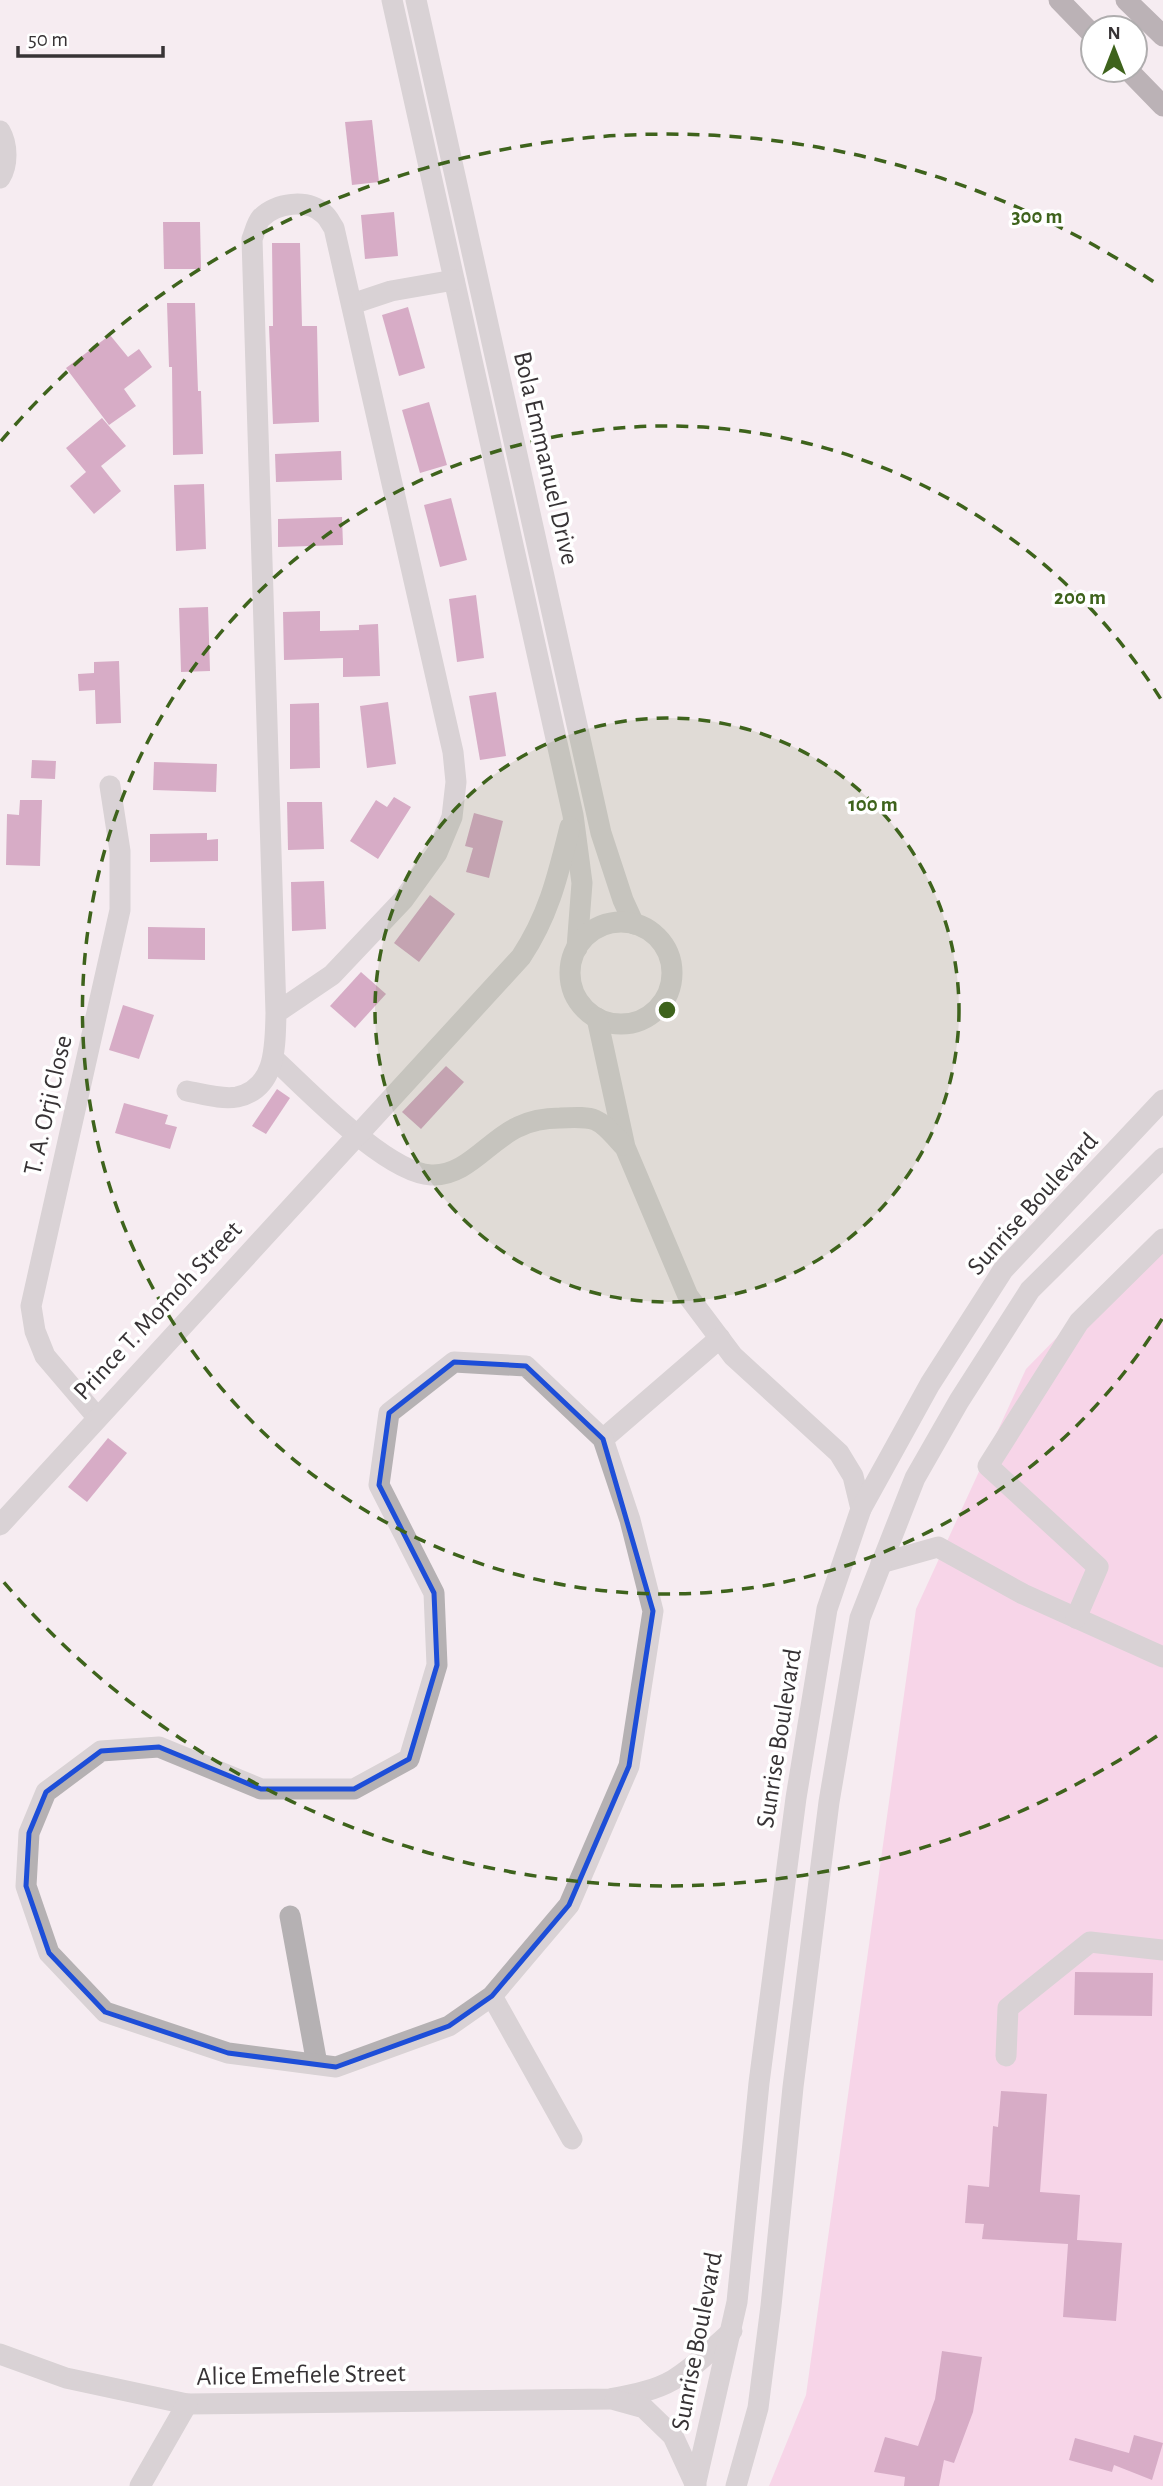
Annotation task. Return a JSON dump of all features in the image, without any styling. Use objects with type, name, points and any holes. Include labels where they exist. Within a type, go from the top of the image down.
[{"type":"highway","points":[[1059,0],[1079,21]]},
{"type":"highway","points":[[1126,0],[1163,36]]},
{"type":"highway","points":[[1142,84],[1163,106]]},
{"type":"street","name":"Bola Emmanuel Drive","points":[[392,0],[573,815],[582,883],[576,948]]},
{"type":"street","name":"Bola Emmanuel Drive","points":[[416,0],[601,833],[623,900],[634,924]]},
{"type":"street","points":[[0,131],[5,139],[6,158],[0,178]]},
{"type":"street","points":[[187,1091],[236,1098],[250,1092],[264,1080],[274,1059],[276,1013],[252,239],[259,220],[272,209],[292,204],[316,209],[324,214],[334,228],[453,752],[456,782],[452,817],[437,853],[402,900],[332,975],[276,1013]]},
{"type":"street","points":[[352,304],[391,291],[454,280]]},
{"type":"street","name":"T. A. Orji Close","points":[[97,1417],[45,1356],[35,1331],[31,1306],[120,910],[120,851],[110,786]]},
{"type":"street","name":"Prince T. Momoh Street","points":[[0,1525],[521,957],[549,906],[573,815]]},
{"type":"street","points":[[617,922],[634,924],[650,931],[663,943],[671,958],[673,976],[669,993],[660,1007],[646,1018],[629,1024],[613,1024],[597,1018],[584,1008],[575,995],[571,963],[576,948],[587,935],[601,926],[617,922]]},
{"type":"street","points":[[597,1018],[625,1147],[688,1296],[733,1356],[839,1453],[853,1476],[861,1509]]},
{"type":"street","points":[[274,1059],[356,1134],[412,1172],[445,1174],[466,1164],[518,1127],[547,1118],[579,1117],[600,1120],[625,1147]]},
{"type":"street","name":"Sunrise Boulevard","points":[[696,2486],[737,2302],[760,2083],[798,1784],[827,1609],[861,1509],[930,1384],[1003,1270],[1163,1100]]},
{"type":"street","points":[[736,2486],[758,2408],[794,2073],[829,1802],[860,1618],[915,1478],[959,1401],[1030,1290],[1163,1158]]},
{"type":"street","points":[[1076,1618],[1098,1567],[988,1466],[1079,1322],[1163,1238]]},
{"type":"street","points":[[603,1439],[720,1338]]},
{"type":"street","points":[[454,1362],[526,1366],[603,1439],[630,1520],[653,1611],[628,1766],[569,1905],[492,1996],[449,2026],[336,2067],[228,2053],[105,2012],[48,1953],[26,1886],[29,1833],[46,1792],[101,1751],[159,1746],[261,1789],[354,1789],[409,1759],[437,1665],[434,1594],[379,1485],[389,1413],[454,1362]]},
{"type":"street","points":[[881,1563],[938,1547],[1023,1594],[1163,1657]]},
{"type":"street","points":[[290,1916],[317,2064]]},
{"type":"street","points":[[1006,2056],[1008,2008],[1090,1942],[1163,1950]]},
{"type":"street","points":[[492,1996],[572,2140]]},
{"type":"street","name":"Alice Emefiele Street","points":[[0,2354],[66,2378],[187,2404],[610,2399],[642,2392],[672,2381],[732,2331]]},
{"type":"street","name":"Alice Emefiele Street","points":[[610,2399],[644,2409],[673,2436],[696,2486]]},
{"type":"street","points":[[140,2486],[187,2404]]},
{"type":"highlighted area","points":[[454,1362],[526,1366],[603,1439],[653,1611],[629,1766],[569,1905],[492,1996],[449,2026],[336,2067],[228,2053],[105,2012],[49,1953],[26,1886],[29,1833],[46,1792],[101,1751],[159,1747],[261,1789],[354,1789],[409,1759],[437,1665],[434,1593],[379,1485],[389,1413]]},
{"type":"shaded area","points":[[1163,1229],[1163,2486],[769,2486],[806,2395],[916,1609],[1026,1369]]},
{"type":"building","points":[[372,120],[379,182],[352,185],[345,122]]},
{"type":"building","points":[[394,212],[398,256],[365,259],[361,215]]},
{"type":"building","points":[[163,222],[200,222],[201,269],[164,269]]},
{"type":"building","points":[[272,243],[300,243],[302,326],[317,326],[319,422],[273,424],[269,326],[273,326]]},
{"type":"building","points":[[167,303],[195,303],[203,454],[173,455],[172,367],[169,367]]},
{"type":"building","points":[[408,307],[425,368],[399,376],[382,315]]},
{"type":"building","points":[[110,335],[128,357],[139,349],[152,367],[124,389],[136,406],[109,425],[66,368]]},
{"type":"building","points":[[429,402],[447,465],[420,473],[402,410]]},
{"type":"building","points":[[102,418],[126,446],[101,466],[121,491],[94,514],[70,486],[86,472],[66,448]]},
{"type":"building","points":[[341,451],[342,480],[276,482],[275,454]]},
{"type":"building","points":[[204,484],[206,549],[176,551],[174,485]]},
{"type":"building","points":[[451,498],[467,560],[440,567],[424,505]]},
{"type":"building","points":[[342,517],[343,545],[278,547],[278,519]]},
{"type":"building","points":[[476,595],[484,658],[457,662],[449,599]]},
{"type":"building","points":[[208,607],[210,671],[181,672],[179,608]]},
{"type":"building","points":[[320,611],[320,631],[359,630],[359,625],[378,624],[380,676],[343,677],[343,658],[284,660],[283,612]]},
{"type":"building","points":[[119,661],[121,723],[96,724],[95,690],[79,691],[78,674],[94,673],[94,662]]},
{"type":"building","points":[[496,692],[506,756],[480,760],[469,696]]},
{"type":"building","points":[[388,702],[396,764],[367,768],[360,706]]},
{"type":"building","points":[[319,703],[320,768],[290,769],[290,704]]},
{"type":"building","points":[[32,760],[56,761],[55,779],[31,778]]},
{"type":"building","points":[[154,762],[217,764],[216,792],[153,790]]},
{"type":"building","points":[[394,797],[411,807],[378,859],[350,841],[376,800],[387,807]]},
{"type":"building","points":[[20,800],[42,800],[40,866],[6,865],[7,814],[19,815]]},
{"type":"building","points":[[287,802],[322,802],[324,849],[288,850]]},
{"type":"building","points":[[474,813],[503,821],[489,878],[466,872],[473,848],[465,846]]},
{"type":"building","points":[[207,833],[207,840],[218,839],[218,861],[150,862],[150,834]]},
{"type":"building","points":[[324,881],[326,929],[292,931],[291,882]]},
{"type":"building","points":[[430,895],[455,914],[419,962],[394,943]]},
{"type":"building","points":[[148,927],[205,928],[205,960],[148,959]]},
{"type":"building","points":[[361,972],[386,994],[355,1028],[330,1006]]},
{"type":"building","points":[[123,1005],[154,1015],[139,1059],[109,1050]]},
{"type":"building","points":[[446,1066],[464,1082],[421,1129],[402,1112]]},
{"type":"building","points":[[277,1089],[290,1098],[266,1134],[252,1126]]},
{"type":"building","points":[[124,1103],[168,1115],[165,1124],[177,1127],[170,1149],[115,1133]]},
{"type":"building","points":[[108,1438],[127,1453],[87,1502],[68,1487]]},
{"type":"building","points":[[1075,1972],[1153,1973],[1152,2016],[1074,2015]]},
{"type":"building","points":[[1001,2091],[1047,2094],[1040,2192],[1080,2195],[1077,2240],[1122,2243],[1116,2321],[1063,2317],[1068,2244],[982,2239],[984,2224],[965,2223],[968,2185],[989,2187],[993,2126],[998,2127]]},
{"type":"building","points":[[942,2351],[982,2357],[973,2412],[954,2463],[944,2460],[939,2486],[904,2486],[905,2477],[874,2472],[885,2437],[918,2446],[935,2399]]},
{"type":"building","points":[[1134,2435],[1163,2443],[1152,2480],[1114,2465],[1112,2472],[1069,2460],[1075,2438],[1129,2453]]}]
